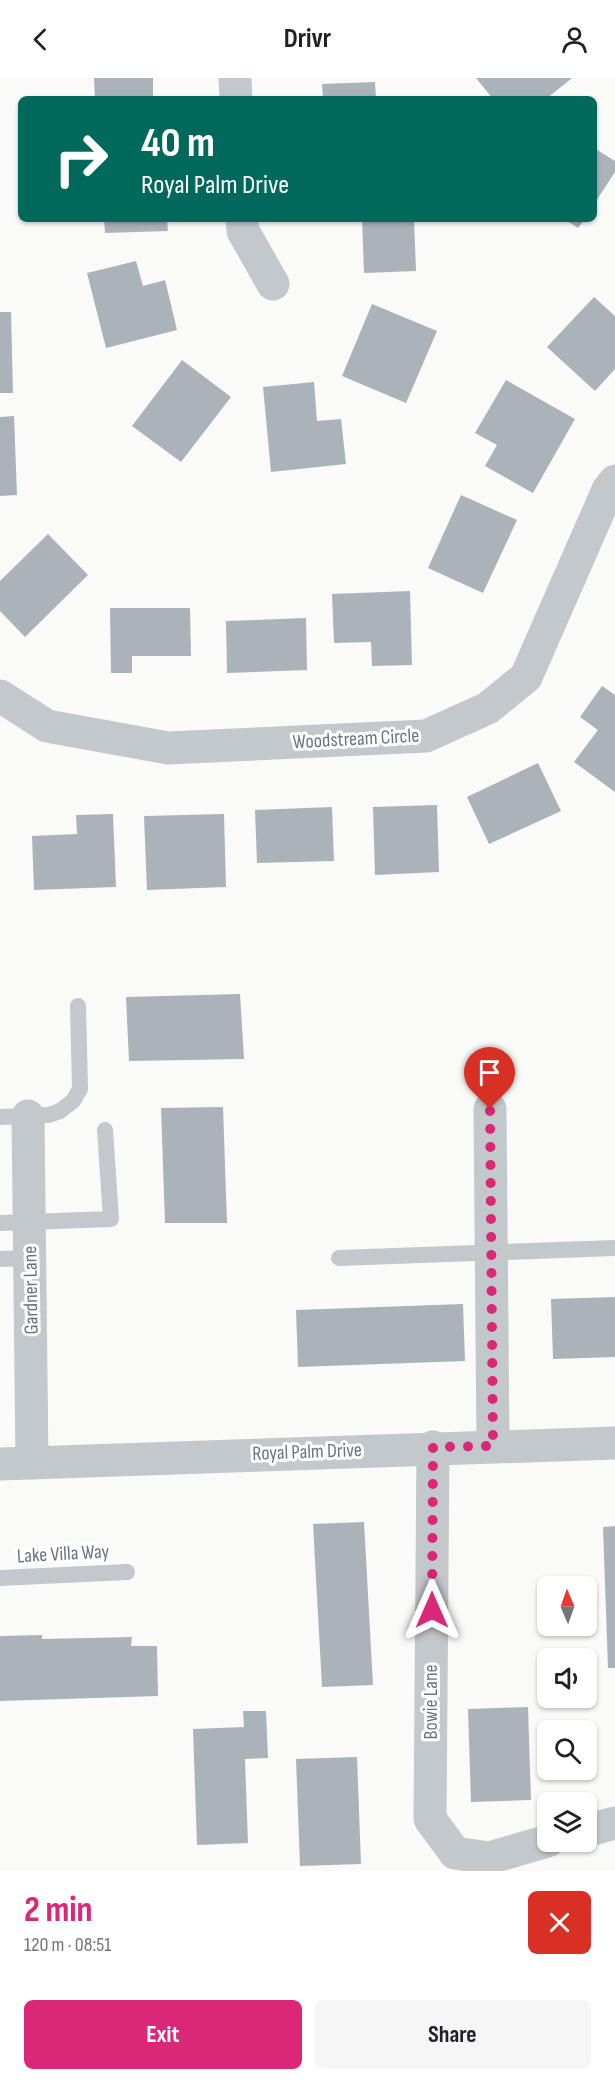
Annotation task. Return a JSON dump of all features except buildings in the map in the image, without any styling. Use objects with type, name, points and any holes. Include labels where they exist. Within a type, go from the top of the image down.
[{"type":"street","points":[[235,78],[236,96]]},
{"type":"street","points":[[242,222],[243,231],[273,284]]},
{"type":"street","name":"Woodstream Circle","points":[[0,696],[47,726],[168,748],[426,736],[488,708],[526,677],[608,490],[615,481]]},
{"type":"street","points":[[490,1109],[493,1446]]},
{"type":"street","name":"Gardner Lane","points":[[14,1116],[15,1259],[32,1463]]},
{"type":"street","name":"Royal Palm Drive","points":[[0,1464],[433,1447],[615,1443]]},
{"type":"street","name":"Bowie Lane","points":[[433,1447],[430,1819],[452,1862],[489,1858],[537,1845]]},
{"type":"street","points":[[597,1828],[615,1823]]},
{"type":"lane","points":[[14,1116],[49,1115],[60,1112],[73,1101],[80,1089],[78,1006]]},
{"type":"lane","points":[[15,1223],[111,1219],[105,1130]]},
{"type":"lane","points":[[339,1258],[615,1248]]},
{"type":"lane","name":"Lake Villa Way","points":[[0,1578],[127,1572]]},
{"type":"route","points":[[432,1610],[433,1447],[493,1446],[490,1109]]}]
